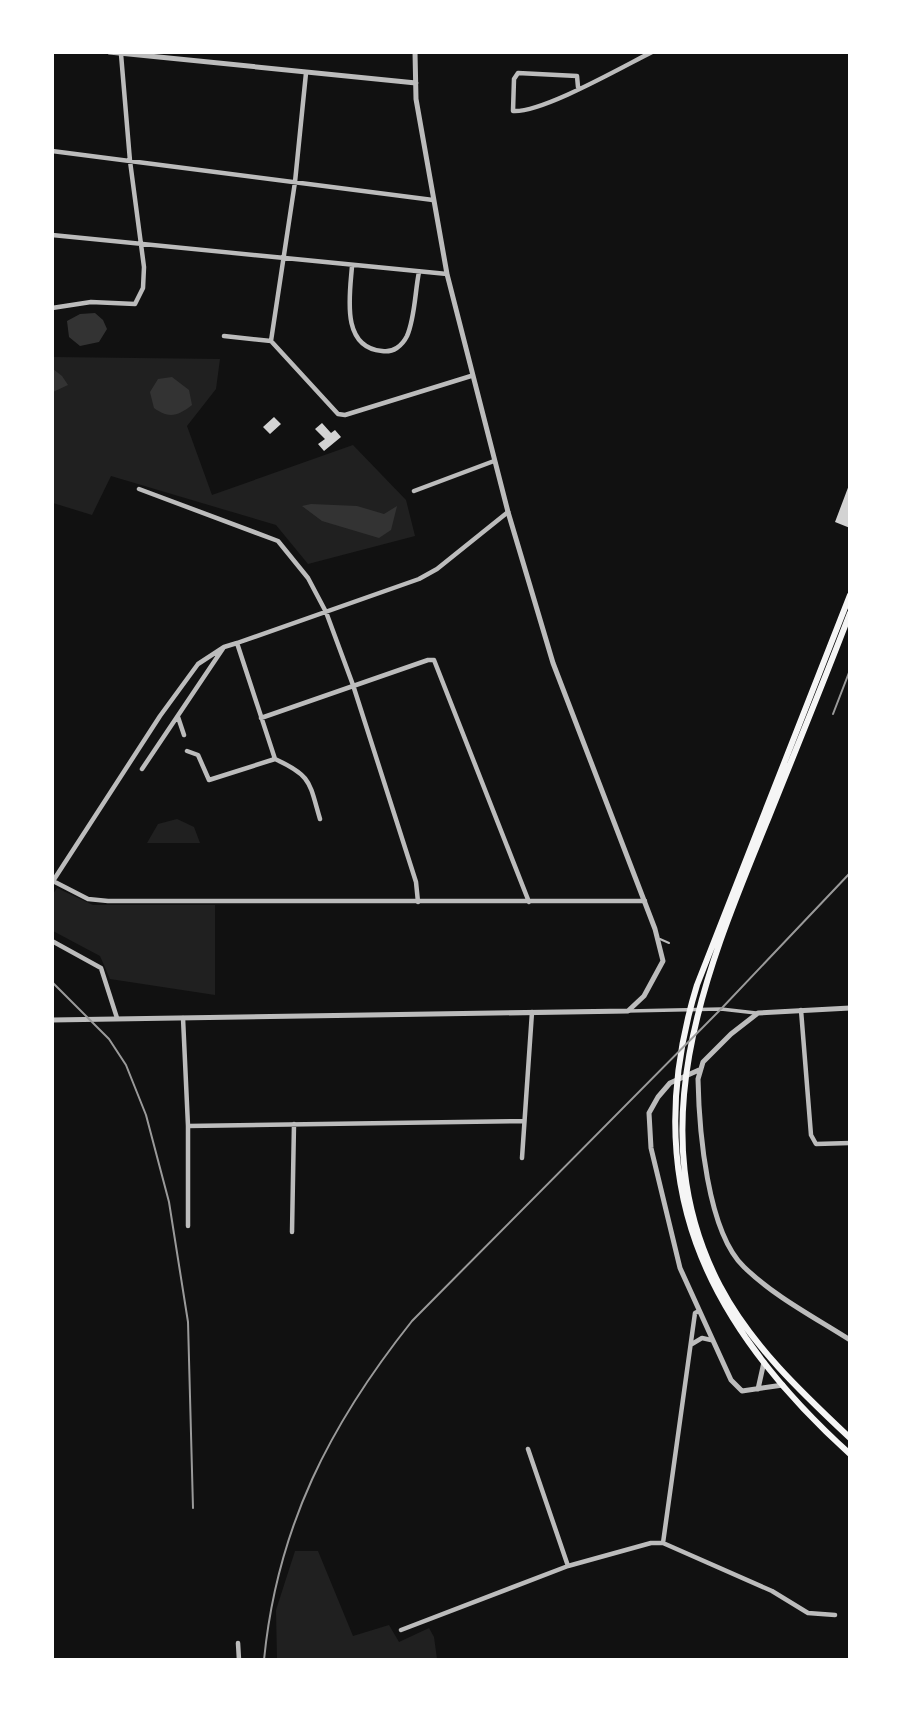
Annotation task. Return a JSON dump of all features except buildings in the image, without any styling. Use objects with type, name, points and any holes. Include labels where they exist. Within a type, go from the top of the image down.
[{"type":"main road","points":[[849,595],[737,887],[698,1005],[687,1054],[682,1126],[688,1189],[702,1244],[720,1285],[753,1336],[791,1381],[849,1438]]},
{"type":"main road","points":[[849,613],[703,967],[684,1030],[678,1069],[676,1143],[685,1211],[699,1256],[718,1297],[746,1341],[782,1385],[849,1454]]},
{"type":"street","points":[[109,52],[416,83]]},
{"type":"street","points":[[415,52],[416,83],[447,274],[508,512],[553,663],[658,937],[663,961],[644,996],[628,1010]]},
{"type":"street","points":[[579,87],[577,76],[518,73],[514,79],[513,111],[526,112],[579,87],[653,52]]},
{"type":"street","points":[[52,307],[90,302],[135,304],[143,288],[141,243],[130,161],[121,54]]},
{"type":"street","points":[[271,341],[295,182],[306,73]]},
{"type":"street","points":[[52,151],[433,200]]},
{"type":"street","points":[[52,235],[447,274]]},
{"type":"street","points":[[352,266],[348,311],[353,331],[363,344],[375,351],[389,352],[399,347],[408,334],[419,272]]},
{"type":"street","points":[[224,336],[271,341],[338,414],[351,414],[471,376]]},
{"type":"street","points":[[414,491],[494,461]]},
{"type":"street","points":[[139,489],[278,541],[308,578],[326,612],[353,685],[416,882],[418,902]]},
{"type":"street","points":[[508,512],[438,569],[419,579],[224,647],[198,664],[54,881],[88,899],[108,901],[645,901]]},
{"type":"street","points":[[237,643],[275,759]]},
{"type":"street","points":[[142,769],[224,647]]},
{"type":"street","points":[[261,718],[434,660],[529,902]]},
{"type":"street","points":[[177,717],[184,735]]},
{"type":"street","points":[[187,751],[198,755],[209,780],[275,759],[300,771],[308,780],[320,819]]},
{"type":"street","points":[[52,941],[101,968],[117,1018]]},
{"type":"street","points":[[52,1020],[721,1009],[758,1013],[849,1008]]},
{"type":"street","points":[[801,1010],[811,1135],[816,1144],[849,1143]]},
{"type":"street","points":[[522,1158],[532,1012]]},
{"type":"street","points":[[758,1013],[723,1042],[699,1070],[677,1078],[663,1091],[649,1114],[656,1174],[680,1268],[699,1311],[737,1387],[742,1391],[782,1385]]},
{"type":"street","points":[[183,1017],[188,1126],[188,1226]]},
{"type":"street","points":[[699,1070],[711,1197],[726,1245],[742,1266],[771,1290],[849,1340]]},
{"type":"street","points":[[663,1091],[687,1079],[698,1079]]},
{"type":"street","points":[[188,1126],[524,1121]]},
{"type":"street","points":[[292,1232],[294,1124]]},
{"type":"street","points":[[663,1543],[695,1313],[699,1311]]},
{"type":"street","points":[[692,1344],[706,1337],[715,1342]]},
{"type":"street","points":[[757,1389],[764,1362]]},
{"type":"street","points":[[528,1449],[568,1566]]},
{"type":"street","points":[[401,1630],[568,1566],[640,1545],[663,1543],[772,1591],[808,1613],[835,1615]]},
{"type":"street","points":[[238,1643],[239,1660]]},
{"type":"lane","points":[[658,937],[669,943]]},
{"type":"shaded area","points":[[95,313],[103,320],[107,329],[99,342],[80,346],[69,337],[67,321],[80,314]]},
{"type":"shaded area","points":[[53,357],[220,359],[216,389],[187,426],[212,495],[353,445],[406,500],[415,536],[308,564],[276,525],[111,476],[92,515],[53,503]]},
{"type":"shaded area","points":[[53,369],[68,385],[53,392]]},
{"type":"shaded area","points":[[172,377],[189,390],[192,405],[178,414],[169,415],[154,408],[150,392],[158,379]]},
{"type":"shaded area","points":[[302,506],[357,506],[384,514],[397,506],[391,530],[379,538],[322,521]]},
{"type":"shaded area","points":[[177,819],[194,827],[200,843],[147,843],[158,824]]},
{"type":"shaded area","points":[[57,888],[93,905],[215,905],[215,995],[110,979],[100,956],[53,931],[53,894]]},
{"type":"shaded area","points":[[295,1551],[318,1551],[353,1636],[389,1625],[399,1642],[429,1628],[434,1637],[437,1659],[277,1659],[276,1610]]},
{"type":"railway","points":[[833,714],[850,670]]},
{"type":"railway","points":[[264,1660],[281,1565],[312,1479],[356,1399],[412,1321],[721,1009],[850,873]]},
{"type":"railway","points":[[52,982],[109,1039],[126,1065],[146,1115],[169,1202],[188,1322],[193,1508]]}]
